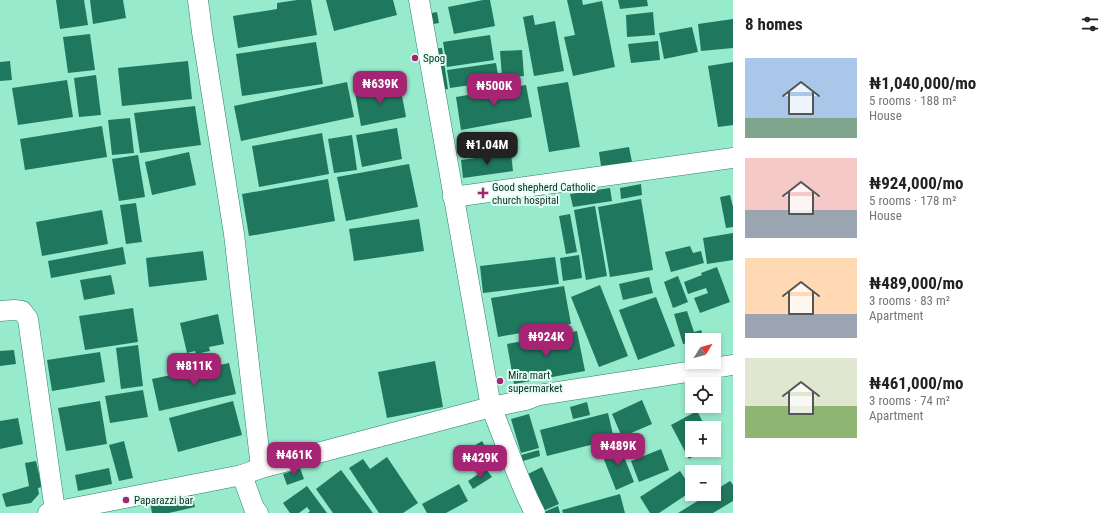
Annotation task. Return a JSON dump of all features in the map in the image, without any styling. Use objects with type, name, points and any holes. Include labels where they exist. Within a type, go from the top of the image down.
[{"type":"street","points":[[198,0],[234,234],[261,468]]},
{"type":"street","points":[[419,0],[491,407],[507,445],[518,478],[535,513]]},
{"type":"street","points":[[453,197],[733,158]]},
{"type":"street","points":[[0,311],[22,311],[28,319],[51,512],[242,475],[261,468],[491,407],[539,396],[733,365]]},
{"type":"street","points":[[242,475],[254,508],[258,513]]},
{"type":"building","points":[[56,0],[84,0],[88,25],[60,29]]},
{"type":"building","points":[[90,0],[123,0],[126,18],[93,24]]},
{"type":"building","points":[[297,0],[311,0],[317,35],[238,48],[233,16],[277,9],[277,3]]},
{"type":"building","points":[[326,0],[393,0],[397,15],[334,31]]},
{"type":"building","points":[[490,0],[495,26],[454,34],[448,7]]},
{"type":"building","points":[[567,0],[582,0],[583,5],[602,1],[615,67],[573,76],[564,37],[575,35]]},
{"type":"building","points":[[618,0],[647,0],[648,6],[620,9]]},
{"type":"building","points":[[437,12],[439,23],[428,25],[426,14]]},
{"type":"building","points":[[653,12],[655,35],[627,37],[626,15]]},
{"type":"building","points":[[533,15],[535,25],[555,21],[564,71],[534,76],[523,17]]},
{"type":"building","points":[[733,19],[733,48],[701,51],[698,24]]},
{"type":"building","points":[[692,27],[698,52],[664,59],[659,33]]},
{"type":"building","points":[[90,34],[95,70],[68,73],[63,37]]},
{"type":"building","points":[[490,35],[494,60],[447,67],[443,42]]},
{"type":"building","points":[[658,41],[660,60],[631,63],[628,44]]},
{"type":"building","points":[[316,42],[323,84],[242,96],[236,54]]},
{"type":"building","points":[[442,48],[448,89],[435,91],[429,49]]},
{"type":"building","points":[[522,50],[524,76],[502,78],[500,51]]},
{"type":"building","points":[[10,61],[12,80],[0,81],[0,62]]},
{"type":"building","points":[[188,61],[192,99],[122,106],[118,68]]},
{"type":"building","points":[[733,62],[733,125],[718,127],[708,66]]},
{"type":"building","points":[[496,63],[499,81],[450,88],[447,70]]},
{"type":"building","points":[[96,75],[101,115],[79,117],[74,78]]},
{"type":"building","points":[[67,80],[73,117],[18,125],[12,88]]},
{"type":"building","points":[[347,82],[354,117],[241,141],[234,106]]},
{"type":"building","points":[[568,82],[580,147],[549,152],[537,87]]},
{"type":"building","points":[[400,85],[406,117],[361,126],[355,93]]},
{"type":"building","points":[[526,85],[532,117],[461,130],[456,97]]},
{"type":"building","points":[[195,106],[201,145],[140,153],[134,113]]},
{"type":"building","points":[[130,118],[134,153],[112,155],[108,120]]},
{"type":"building","points":[[102,126],[107,157],[25,170],[20,139]]},
{"type":"building","points":[[397,128],[402,159],[362,167],[356,135]]},
{"type":"building","points":[[322,133],[329,174],[259,187],[252,146]]},
{"type":"building","points":[[352,135],[357,170],[334,173],[328,139]]},
{"type":"building","points":[[629,147],[632,162],[601,166],[599,152]]},
{"type":"building","points":[[189,152],[196,185],[152,195],[145,162]]},
{"type":"building","points":[[511,153],[513,171],[463,178],[461,160]]},
{"type":"building","points":[[138,155],[145,197],[119,201],[112,159]]},
{"type":"building","points":[[409,164],[418,207],[346,221],[337,177]]},
{"type":"building","points":[[328,179],[335,221],[249,236],[242,194]]},
{"type":"building","points":[[641,184],[642,195],[621,199],[620,188]]},
{"type":"building","points":[[610,188],[612,201],[573,207],[570,194]]},
{"type":"building","points":[[730,195],[733,207],[733,227],[726,228],[720,197]]},
{"type":"building","points":[[641,199],[653,270],[610,277],[598,207]]},
{"type":"building","points":[[136,203],[142,242],[126,244],[120,205]]},
{"type":"building","points":[[595,206],[607,276],[586,280],[574,210]]},
{"type":"building","points":[[102,210],[108,244],[42,256],[36,222]]},
{"type":"building","points":[[570,214],[577,252],[566,254],[559,216]]},
{"type":"building","points":[[419,219],[424,251],[354,261],[349,229]]},
{"type":"building","points":[[733,233],[733,260],[707,264],[703,238]]},
{"type":"building","points":[[690,246],[693,253],[701,251],[704,263],[671,272],[665,252]]},
{"type":"building","points":[[123,247],[126,264],[51,278],[48,261]]},
{"type":"building","points":[[203,251],[207,280],[149,287],[146,258]]},
{"type":"building","points":[[579,255],[582,278],[563,281],[560,258]]},
{"type":"building","points":[[555,257],[559,284],[483,293],[480,266]]},
{"type":"building","points":[[717,267],[730,302],[700,313],[694,298],[708,293],[706,288],[688,294],[684,282]]},
{"type":"building","points":[[111,275],[115,294],[84,300],[80,280]]},
{"type":"building","points":[[678,276],[688,302],[673,308],[664,282]]},
{"type":"building","points":[[649,277],[653,293],[623,300],[619,284]]},
{"type":"building","points":[[600,285],[628,356],[599,367],[571,297]]},
{"type":"building","points":[[564,286],[571,324],[498,337],[491,298]]},
{"type":"building","points":[[656,297],[675,346],[638,360],[619,310]]},
{"type":"building","points":[[133,308],[138,342],[85,350],[79,316]]},
{"type":"building","points":[[687,311],[694,332],[701,330],[702,333],[685,333],[685,344],[683,344],[674,314]]},
{"type":"building","points":[[218,314],[224,344],[209,347],[210,351],[196,354],[195,351],[187,353],[180,323]]},
{"type":"building","points":[[577,331],[585,371],[514,384],[507,344]]},
{"type":"building","points":[[138,345],[143,386],[121,389],[116,348]]},
{"type":"building","points":[[14,350],[16,364],[0,366],[0,351]]},
{"type":"building","points":[[100,352],[105,382],[52,391],[47,360]]},
{"type":"building","points":[[435,361],[443,407],[387,418],[378,372]]},
{"type":"building","points":[[229,363],[236,394],[159,411],[152,379]]},
{"type":"building","points":[[143,390],[148,417],[110,423],[105,396]]},
{"type":"building","points":[[642,400],[652,424],[622,437],[612,414]]},
{"type":"building","points":[[100,401],[107,444],[66,451],[58,408]]},
{"type":"building","points":[[233,401],[242,435],[178,452],[169,418]]},
{"type":"building","points":[[587,402],[590,415],[573,419],[570,407]]},
{"type":"building","points":[[608,413],[614,439],[547,456],[540,430]]},
{"type":"building","points":[[693,413],[698,413],[702,421],[685,421],[685,451],[671,425]]},
{"type":"building","points":[[529,414],[539,448],[521,453],[511,419]]},
{"type":"building","points":[[18,418],[23,444],[0,449],[0,421]]},
{"type":"building","points":[[124,441],[133,478],[119,481],[109,445]]},
{"type":"building","points":[[482,441],[494,462],[481,470],[469,449]]},
{"type":"building","points":[[619,444],[634,482],[616,490],[601,452]]},
{"type":"building","points":[[661,449],[669,470],[639,482],[631,461]]},
{"type":"building","points":[[539,450],[540,456],[523,461],[521,455]]},
{"type":"building","points":[[387,457],[418,503],[403,513],[379,513],[349,468],[363,459],[370,469]]},
{"type":"building","points":[[36,461],[42,487],[38,488],[39,494],[31,503],[6,507],[2,494],[29,486],[25,463]]},
{"type":"building","points":[[542,467],[559,504],[543,511],[526,475]]},
{"type":"building","points":[[109,468],[112,484],[78,491],[75,475]]},
{"type":"building","points":[[300,468],[304,479],[287,485],[283,474]]},
{"type":"building","points":[[486,469],[492,477],[473,489],[468,481]]},
{"type":"building","points":[[341,470],[373,513],[333,513],[316,489]]},
{"type":"building","points":[[680,471],[685,478],[685,496],[659,513],[650,513],[640,497]]},
{"type":"building","points":[[730,481],[733,485],[733,501],[713,513],[678,513],[698,501],[721,501],[721,487]]},
{"type":"building","points":[[459,484],[468,501],[446,513],[427,513],[422,504]]},
{"type":"building","points":[[307,486],[327,513],[308,513],[310,511],[307,507],[299,513],[290,513],[283,503]]},
{"type":"building","points":[[191,491],[195,507],[169,513],[152,513],[150,502]]},
{"type":"building","points":[[620,494],[625,513],[563,513],[562,510]]},
{"type":"building","points":[[558,506],[560,513],[544,513],[544,512]]},
{"type":"place","name":"Spog","points":[[415,58]]},
{"type":"place","name":"Good shepherd Catholic church hospital","points":[[483,193]]},
{"type":"place","name":"Mira mart supermarket","points":[[500,381]]},
{"type":"place","name":"Paparazzi bar","points":[[126,500]]}]
